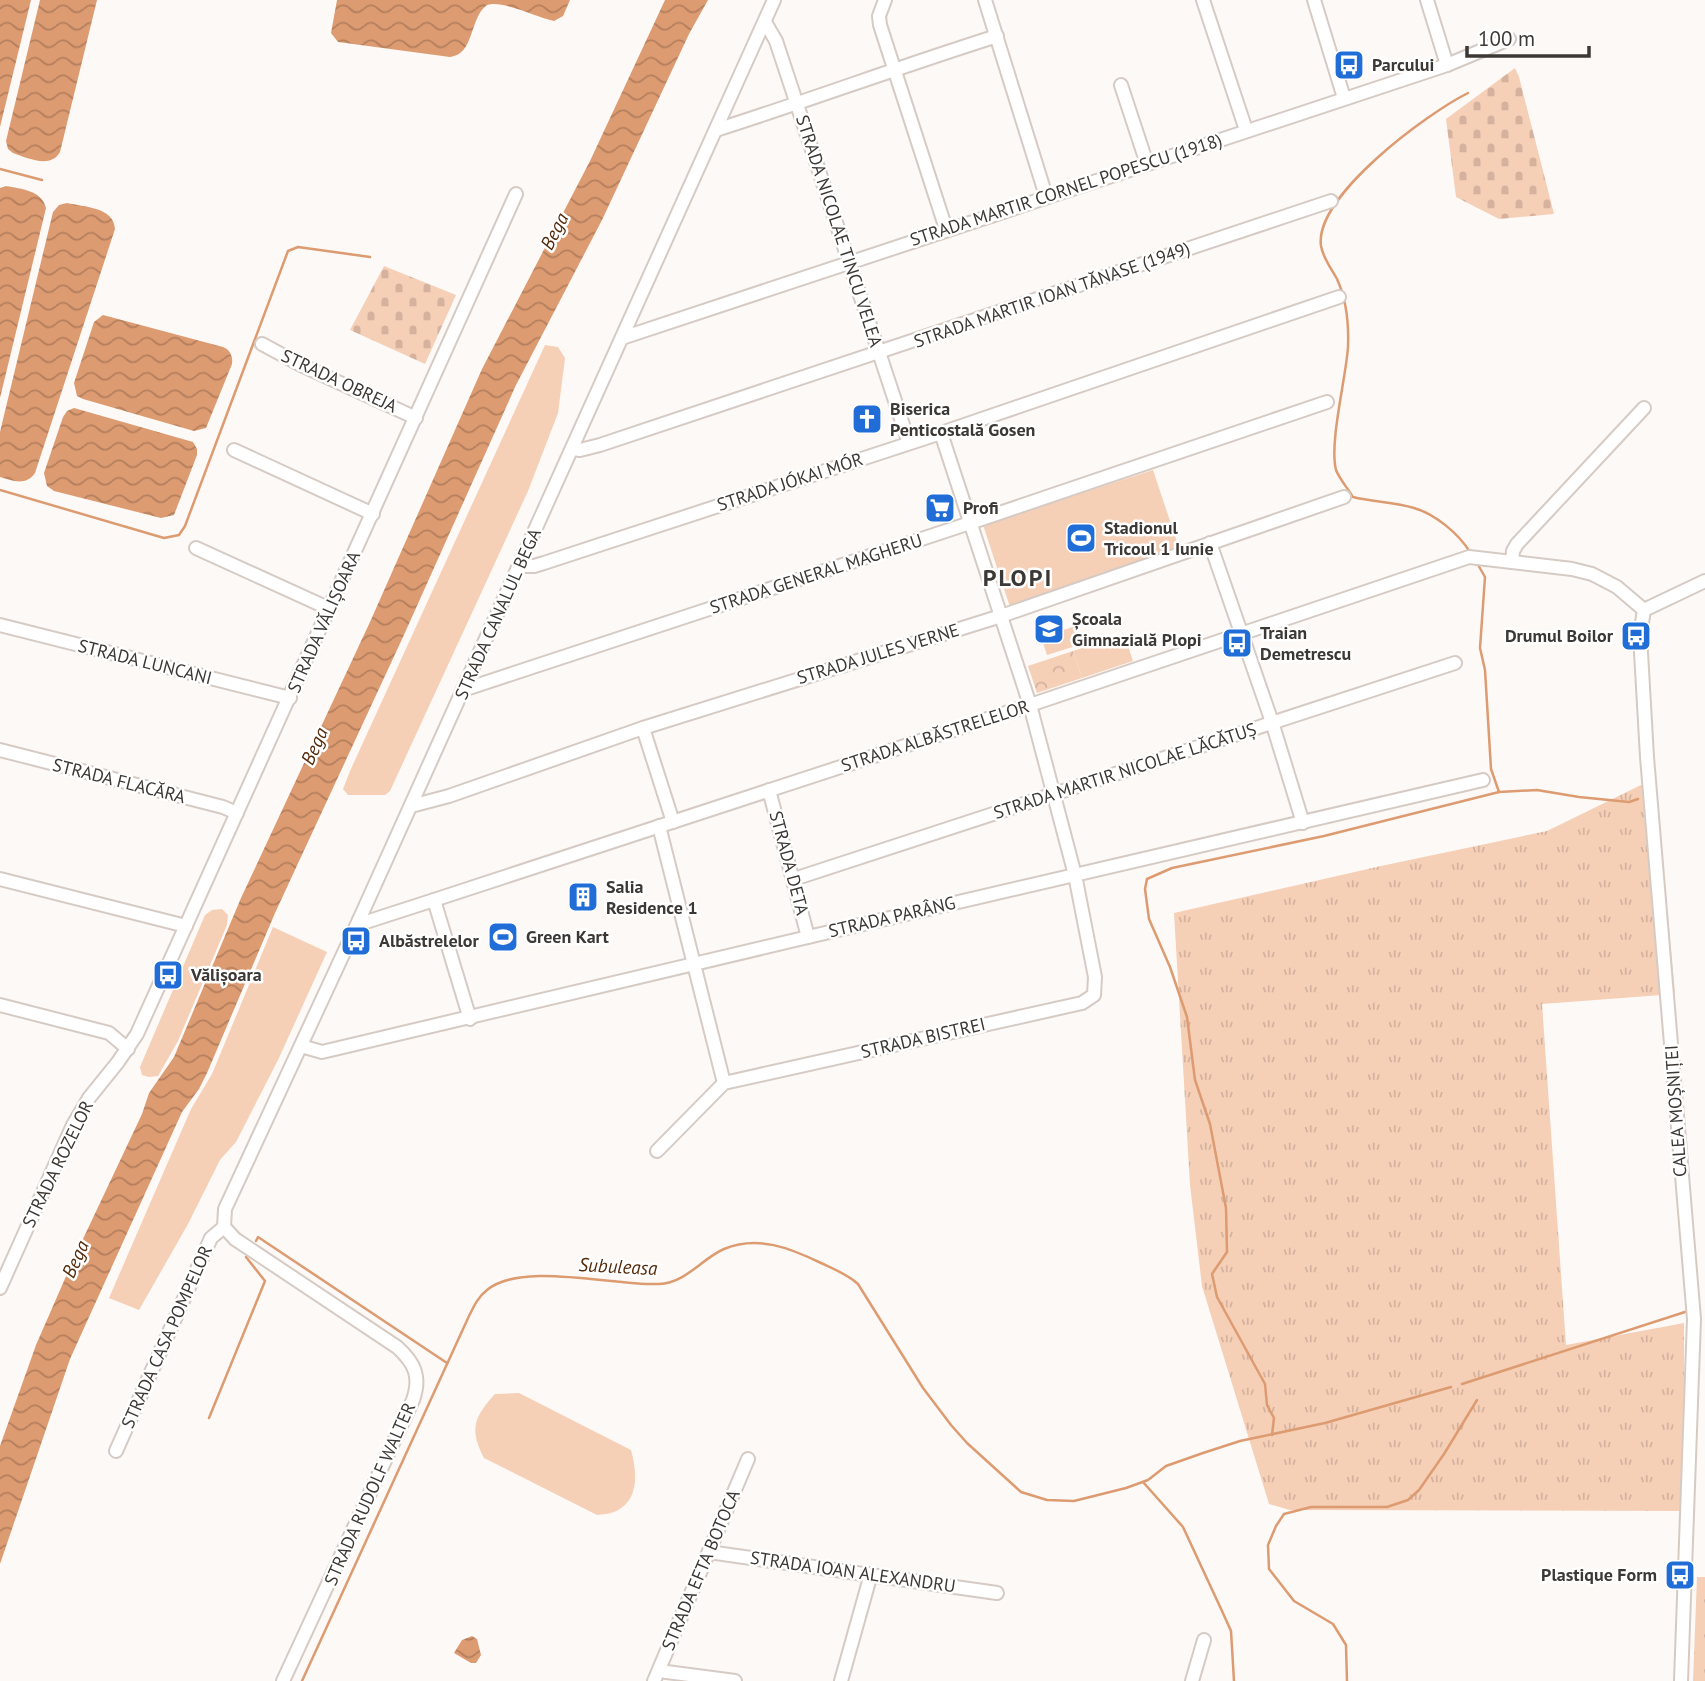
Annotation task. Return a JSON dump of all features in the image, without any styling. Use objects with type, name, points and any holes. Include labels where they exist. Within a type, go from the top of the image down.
[{"type":"street","name":"STRADA CANALUL BEGA","points":[[225,1227],[225,1209],[411,806],[774,0]]},
{"type":"street","points":[[985,0],[1046,196]]},
{"type":"street","points":[[1203,0],[1246,130]]},
{"type":"street","points":[[1314,0],[1344,98]]},
{"type":"street","points":[[1427,0],[1447,65]]},
{"type":"street","points":[[883,4],[879,16],[880,25],[946,229]]},
{"type":"street","name":"STRADA NICOLAE TINCU VELEA","points":[[765,22],[776,41],[909,443]]},
{"type":"street","points":[[716,130],[997,36]]},
{"type":"street","name":"STRADA MARTIR CORNEL POPESCU (1918)","points":[[622,338],[1447,65],[1509,39]]},
{"type":"street","points":[[1121,85],[1147,164]]},
{"type":"street","name":"STRADA VĂLIȘOARA","points":[[128,1049],[290,698],[516,194]]},
{"type":"street","name":"STRADA MARTIR IOAN TĂNASE (1949)","points":[[572,449],[580,450],[600,445],[1331,201]]},
{"type":"street","name":"STRADA JÓKAI MÓR","points":[[519,565],[534,566],[544,563],[941,433],[1339,297]]},
{"type":"street","name":"STRADA OBREJA","points":[[262,344],[416,418]]},
{"type":"street","name":"STRADA GENERAL MAGHERU","points":[[463,690],[1327,402]]},
{"type":"street","points":[[1512,562],[1517,544],[1644,408]]},
{"type":"street","points":[[941,433],[1030,705],[1075,875]]},
{"type":"street","points":[[234,450],[373,514]]},
{"type":"street","name":"STRADA JULES VERNE","points":[[411,806],[449,796],[643,728],[1001,616],[1344,497]]},
{"type":"street","points":[[1210,543],[1272,722],[1303,823]]},
{"type":"street","points":[[196,548],[330,609]]},
{"type":"street","name":"STRADA ALBĂSTRELELOR","points":[[359,920],[366,922],[673,822],[1469,557],[1572,569],[1592,574],[1617,587],[1644,610]]},
{"type":"street","points":[[1644,610],[1705,581]]},
{"type":"street","name":"CALEA MOȘNIȚEI","points":[[1644,610],[1640,635],[1647,757],[1694,1319],[1681,1681]]},
{"type":"street","name":"STRADA LUNCANI","points":[[0,625],[290,698]]},
{"type":"street","name":"STRADA MARTIR NICOLAE LĂCĂTUȘ","points":[[794,879],[1455,663]]},
{"type":"street","points":[[643,728],[673,822]]},
{"type":"street","name":"STRADA FLACĂRA","points":[[0,750],[223,807],[237,813]]},
{"type":"street","name":"STRADA PARÂNG","points":[[301,1046],[322,1052],[1483,780]]},
{"type":"street","name":"STRADA DETA","points":[[769,790],[808,937]]},
{"type":"street","points":[[657,1151],[724,1083],[659,826]]},
{"type":"street","name":"STRADA BISTREI","points":[[724,1083],[1082,1003],[1094,995],[1095,977],[1075,875]]},
{"type":"street","points":[[0,879],[186,926]]},
{"type":"street","points":[[434,900],[471,1018]]},
{"type":"street","points":[[0,1005],[108,1033],[128,1049]]},
{"type":"street","name":"STRADA ROZELOR","points":[[0,1288],[73,1125],[89,1098],[128,1049]]},
{"type":"street","name":"STRADA CASA POMPELOR","points":[[116,1451],[211,1238],[225,1227]]},
{"type":"street","name":"STRADA RUDOLF WALTER","points":[[225,1227],[235,1238],[397,1347],[413,1362],[417,1379],[413,1400],[283,1681]]},
{"type":"street","name":"STRADA EFTA BOTOCA","points":[[656,1676],[748,1459]]},
{"type":"street","name":"STRADA IOAN ALEXANDRU","points":[[709,1552],[997,1593]]},
{"type":"street","points":[[841,1681],[871,1574]]},
{"type":"street","points":[[1192,1681],[1204,1640]]},
{"type":"street","points":[[656,1676],[735,1681]]},
{"type":"green space","points":[[1515,68],[1554,214],[1499,219],[1456,197],[1446,119]]},
{"type":"green space","points":[[384,266],[456,295],[425,364],[350,330]]},
{"type":"green space","points":[[545,345],[558,347],[565,358],[558,413],[528,491],[390,791],[385,795],[348,795],[343,789],[350,771]]},
{"type":"green space","name":"Stadionul Tricoul 1 Iunie","points":[[1153,470],[1180,551],[1010,607],[983,525]]},
{"type":"green space","points":[[1076,626],[1082,644],[1047,655],[1041,637]]},
{"type":"green space","points":[[1124,634],[1133,661],[1082,678],[1073,651]]},
{"type":"green space","points":[[1073,651],[1082,678],[1037,693],[1028,666]]},
{"type":"green space","points":[[1656,784],[1675,994],[1542,1004],[1566,1345],[1684,1323],[1684,1511],[1290,1510],[1269,1504],[1202,1286],[1190,1185],[1174,913],[1547,831],[1641,785]]},
{"type":"green space","points":[[222,909],[228,915],[227,925],[178,1041],[158,1076],[142,1075],[140,1067],[205,915],[212,910]]},
{"type":"green space","points":[[273,927],[327,952],[278,1060],[236,1142],[220,1160],[188,1224],[139,1310],[109,1298],[191,1109],[212,1074]]},
{"type":"green space","points":[[519,1393],[631,1450],[635,1467],[634,1485],[628,1501],[622,1507],[612,1513],[597,1515],[484,1458],[476,1439],[478,1417],[495,1394]]},
{"type":"green space","points":[[1697,1577],[1705,1577],[1705,1681],[1693,1681]]},
{"type":"water","points":[[0,0],[31,0],[0,127]]},
{"type":"water","points":[[40,0],[97,0],[60,152],[51,160],[45,161],[13,153],[8,149],[6,141]]},
{"type":"water","points":[[337,0],[570,0],[563,16],[554,21],[502,5],[487,5],[477,18],[464,49],[450,57],[338,42],[331,33]]},
{"type":"water","name":"Bega","points":[[665,0],[708,0],[689,34],[602,220],[516,385],[275,913],[207,1073],[182,1112],[70,1359],[0,1564],[0,1446],[36,1345],[142,1114],[149,1093],[174,1057],[241,898],[370,622],[482,369],[590,161]]},
{"type":"water","points":[[6,186],[36,194],[46,208],[0,398],[0,188]]},
{"type":"water","points":[[67,203],[104,212],[113,222],[115,229],[35,473],[28,480],[14,481],[0,477],[0,432],[53,212],[59,205]]},
{"type":"water","points":[[103,315],[223,347],[229,352],[232,364],[206,428],[194,431],[77,396],[74,383],[94,322]]},
{"type":"water","points":[[74,408],[193,442],[197,455],[174,515],[161,518],[54,491],[47,486],[44,473],[63,417],[67,411]]},
{"type":"water","points":[[472,1636],[477,1639],[481,1655],[476,1663],[454,1653],[462,1640]]},
{"type":"waterway","points":[[1468,93],[1402,137],[1354,181],[1335,204],[1324,226],[1321,246],[1340,287],[1348,321],[1347,360],[1335,444],[1337,473],[1353,497],[1399,504],[1422,511],[1445,525],[1470,552]]},
{"type":"waterway","points":[[0,169],[42,180]]},
{"type":"waterway","points":[[0,490],[164,538],[179,535],[185,526],[288,251],[298,247],[370,257]]},
{"type":"waterway","points":[[1477,563],[1485,577],[1480,648],[1485,670],[1491,769],[1499,792]]},
{"type":"waterway","points":[[1272,1435],[1274,1418],[1267,1405],[1265,1384],[1217,1297],[1212,1274],[1227,1252],[1226,1208],[1210,1124],[1195,1080],[1187,1017],[1170,967],[1149,919],[1145,889],[1147,879],[1172,868],[1324,836],[1499,792],[1537,790],[1629,802],[1638,799]]},
{"type":"waterway","points":[[256,1241],[258,1237],[447,1363]]},
{"type":"waterway","name":"Subuleasa","points":[[302,1681],[476,1302],[487,1290],[503,1281],[545,1276],[640,1284],[669,1283],[716,1253],[737,1245],[761,1243],[786,1248],[840,1272],[858,1284],[923,1388],[951,1425],[1021,1492],[1047,1500],[1074,1501],[1126,1488],[1148,1480],[1166,1466],[1240,1441],[1325,1423],[1451,1387]]},
{"type":"waterway","points":[[209,1418],[265,1281],[246,1257]]},
{"type":"waterway","points":[[1462,1384],[1688,1311]]},
{"type":"waterway","points":[[1347,1681],[1346,1645],[1333,1624],[1294,1601],[1269,1569],[1268,1545],[1276,1526],[1284,1514],[1311,1507],[1387,1507],[1408,1500],[1419,1490],[1444,1454],[1477,1400]]},
{"type":"waterway","points":[[1143,1482],[1183,1527],[1222,1611],[1231,1631],[1234,1681]]},
{"type":"place","name":"Parcului","points":[[1349,65]]},
{"type":"place","name":"Biserica Penticostală Gosen","points":[[867,419]]},
{"type":"place","name":"Profi","points":[[940,508]]},
{"type":"place","name":"Stadionul Tricoul 1 Iunie","points":[[1081,538]]},
{"type":"place","name":"Școala Gimnazială Plopi","points":[[1049,629]]},
{"type":"place","name":"Drumul Boilor","points":[[1636,636]]},
{"type":"place","name":"Traian Demetrescu","points":[[1237,643]]},
{"type":"place","name":"Salia Residence 1","points":[[583,897]]},
{"type":"place","name":"Green Kart","points":[[503,937]]},
{"type":"place","name":"Albăstrelelor","points":[[356,941]]},
{"type":"place","name":"Vălișoara","points":[[168,975]]},
{"type":"place","name":"Plastique Form","points":[[1680,1575]]},
{"type":"district","name":"PLOPI","points":[[1018,578]]}]
